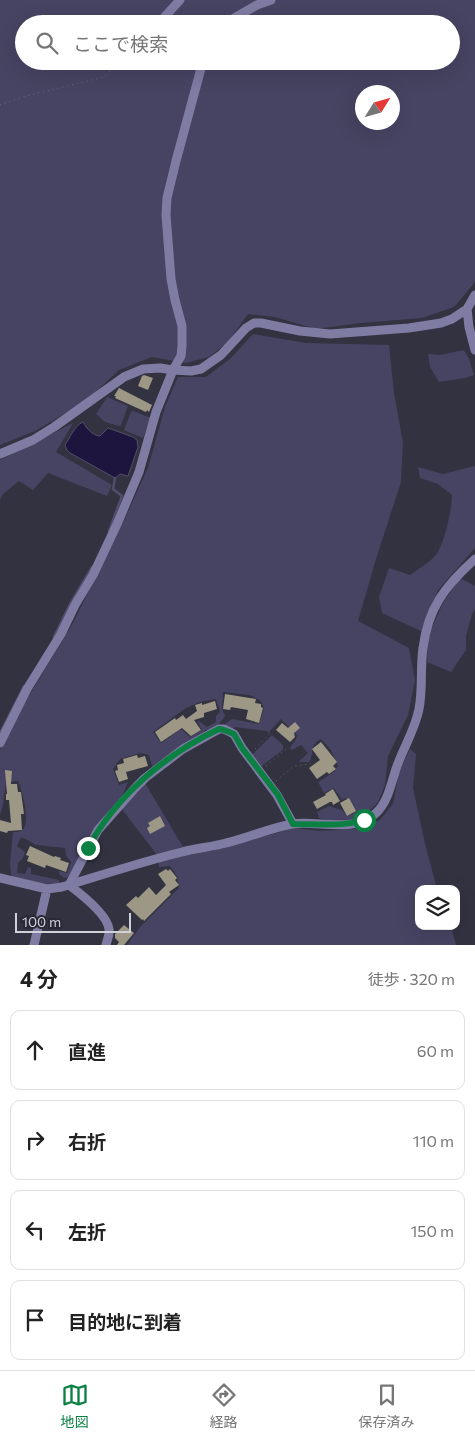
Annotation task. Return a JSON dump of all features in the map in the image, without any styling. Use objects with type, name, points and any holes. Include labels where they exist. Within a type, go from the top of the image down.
[{"type":"street","points":[[166,15],[180,0]]},
{"type":"street","points":[[240,15],[271,0]]},
{"type":"street","points":[[0,743],[27,689],[61,634],[75,604],[93,575],[118,522],[138,472],[156,412],[173,370],[181,356],[182,326],[171,279],[166,215],[167,198],[201,70]]},
{"type":"street","points":[[0,454],[33,440],[54,427],[124,377],[143,369],[160,368],[191,371],[211,363],[246,328],[254,323],[330,334],[409,328],[441,323],[452,319],[467,309],[475,295]]},
{"type":"street","points":[[467,309],[475,350]]},
{"type":"street","points":[[0,878],[47,889],[69,885],[183,852],[226,844],[293,824],[352,824],[376,814],[386,801],[397,766],[416,721],[420,706],[423,648],[430,619],[440,597],[456,576],[475,559]]},
{"type":"street","points":[[69,885],[98,830],[145,778],[183,749],[219,729],[234,734],[271,786],[293,824]]},
{"type":"street","points":[[69,885],[105,918],[109,928],[106,945]]},
{"type":"street","points":[[34,945],[47,889]]},
{"type":"path","points":[[0,105],[22,97],[104,77],[111,70]]},
{"type":"path","points":[[248,756],[272,732]]},
{"type":"path","points":[[260,771],[286,749]]},
{"type":"path","points":[[271,786],[294,766],[310,764],[313,761]]},
{"type":"shaded area","points":[[0,0],[475,0],[475,281],[454,307],[422,318],[316,329],[275,317],[248,314],[228,342],[209,357],[186,363],[152,357],[119,370],[86,401],[35,431],[0,445]]},
{"type":"shaded area","points":[[253,334],[306,343],[389,345],[394,393],[403,443],[401,482],[358,621],[409,648],[415,680],[408,715],[388,756],[385,785],[378,802],[365,815],[350,820],[337,822],[319,818],[317,812],[329,806],[342,810],[347,816],[354,813],[346,798],[342,800],[334,788],[324,793],[318,782],[334,772],[338,766],[331,750],[321,739],[314,745],[309,762],[299,761],[308,753],[301,745],[292,750],[290,748],[297,735],[281,719],[268,733],[267,731],[235,727],[232,730],[223,728],[232,719],[259,724],[264,708],[261,701],[250,695],[223,692],[222,709],[225,716],[219,724],[214,728],[205,730],[201,735],[153,769],[149,755],[141,753],[120,759],[113,769],[119,785],[128,782],[121,799],[106,815],[68,877],[64,878],[59,874],[59,871],[67,873],[71,862],[66,856],[65,848],[36,845],[22,837],[17,846],[25,852],[23,858],[18,863],[17,873],[25,874],[28,867],[31,868],[31,874],[59,880],[59,883],[34,883],[15,878],[11,875],[10,863],[13,832],[20,831],[24,827],[26,815],[18,781],[7,782],[0,814],[0,750],[10,727],[73,623],[124,520],[148,468],[165,407],[178,377],[206,377],[231,358]],"holes":[[[216,699],[220,712],[216,716],[216,722],[207,727],[197,721],[202,730],[190,737],[181,729],[161,743],[153,732],[186,708],[200,702]]]},
{"type":"shaded area","points":[[464,350],[474,375],[439,382],[430,367],[428,354],[440,355]]},
{"type":"shaded area","points":[[107,397],[128,406],[119,426],[105,422],[96,414]]},
{"type":"shaded area","points":[[133,411],[151,417],[143,438],[124,430]]},
{"type":"shaded area","points":[[83,422],[90,431],[100,436],[108,428],[137,440],[138,447],[128,476],[120,474],[115,478],[67,450],[65,445],[75,429]]},
{"type":"shaded area","points":[[73,423],[56,452],[112,485],[107,496],[48,473],[33,490],[19,481],[3,494],[0,500],[0,460]]},
{"type":"shaded area","points":[[475,466],[475,548],[438,590],[424,623],[423,632],[382,613],[379,597],[389,568],[410,575],[427,564],[435,556],[444,536],[452,495],[438,484],[420,478],[418,467],[443,474]]},
{"type":"shaded area","points":[[460,578],[475,586],[475,609],[466,636],[466,650],[451,672],[427,662],[428,636],[443,603]]},
{"type":"shaded area","points":[[272,735],[283,745],[283,750],[260,767],[251,756]]},
{"type":"shaded area","points":[[410,749],[416,754],[413,788],[436,885],[415,885],[415,930],[452,930],[456,945],[127,945],[140,927],[179,888],[177,876],[170,866],[159,867],[158,861],[225,848],[294,828],[320,831],[355,829],[380,820],[393,804],[399,773]]},
{"type":"shaded area","points":[[145,783],[183,847],[157,855],[121,808]]},
{"type":"building","points":[[144,375],[153,378],[148,390],[138,386]]},
{"type":"building","points":[[119,388],[152,405],[149,412],[115,398],[116,396],[114,396]]},
{"type":"building","points":[[225,694],[256,699],[255,703],[261,704],[263,708],[259,723],[246,719],[248,710],[231,707],[230,710],[223,709]]},
{"type":"building","points":[[215,701],[217,709],[204,713],[204,717],[194,720],[201,730],[191,736],[182,728],[161,742],[155,732],[175,718],[176,720],[183,715],[186,719],[197,711],[195,705]]},
{"type":"building","points":[[295,722],[300,728],[294,733],[295,737],[290,742],[276,730],[282,723],[288,728]]},
{"type":"building","points":[[321,742],[337,762],[333,766],[336,769],[329,774],[327,772],[317,779],[309,768],[320,760],[312,749]]},
{"type":"building","points":[[137,755],[138,758],[145,756],[148,766],[126,772],[128,779],[119,782],[115,771],[118,770],[117,765],[124,763],[123,759]]},
{"type":"building","points":[[5,770],[12,771],[11,784],[17,784],[18,792],[21,792],[24,814],[21,814],[22,830],[8,831],[7,833],[0,831],[0,820],[11,823],[9,800],[6,800]]},
{"type":"building","points":[[333,789],[340,801],[333,805],[330,802],[317,809],[313,802]]},
{"type":"building","points":[[349,798],[356,811],[347,816],[340,803]]},
{"type":"building","points":[[160,816],[165,826],[150,834],[147,828],[150,826],[148,823]]},
{"type":"building","points":[[30,846],[69,863],[66,872],[46,865],[45,868],[27,861],[29,856],[26,855]]},
{"type":"building","points":[[166,869],[168,871],[170,869],[177,878],[175,880],[179,885],[169,892],[171,894],[144,921],[126,905],[136,896],[138,898],[149,887],[156,895],[166,885],[158,874]]},
{"type":"building","points":[[124,925],[134,933],[124,945],[117,945],[119,942],[115,938],[115,934]]},
{"type":"waterway","points":[[109,531],[122,496],[113,489],[115,478]]},
{"type":"waterway","points":[[54,637],[69,606],[92,567]]},
{"type":"waterway","points":[[1,731],[24,686]]},
{"type":"route","points":[[88,848],[98,830],[145,778],[192,743],[219,729],[234,734],[242,748],[278,795],[293,824],[338,825],[352,824],[364,820]]}]
